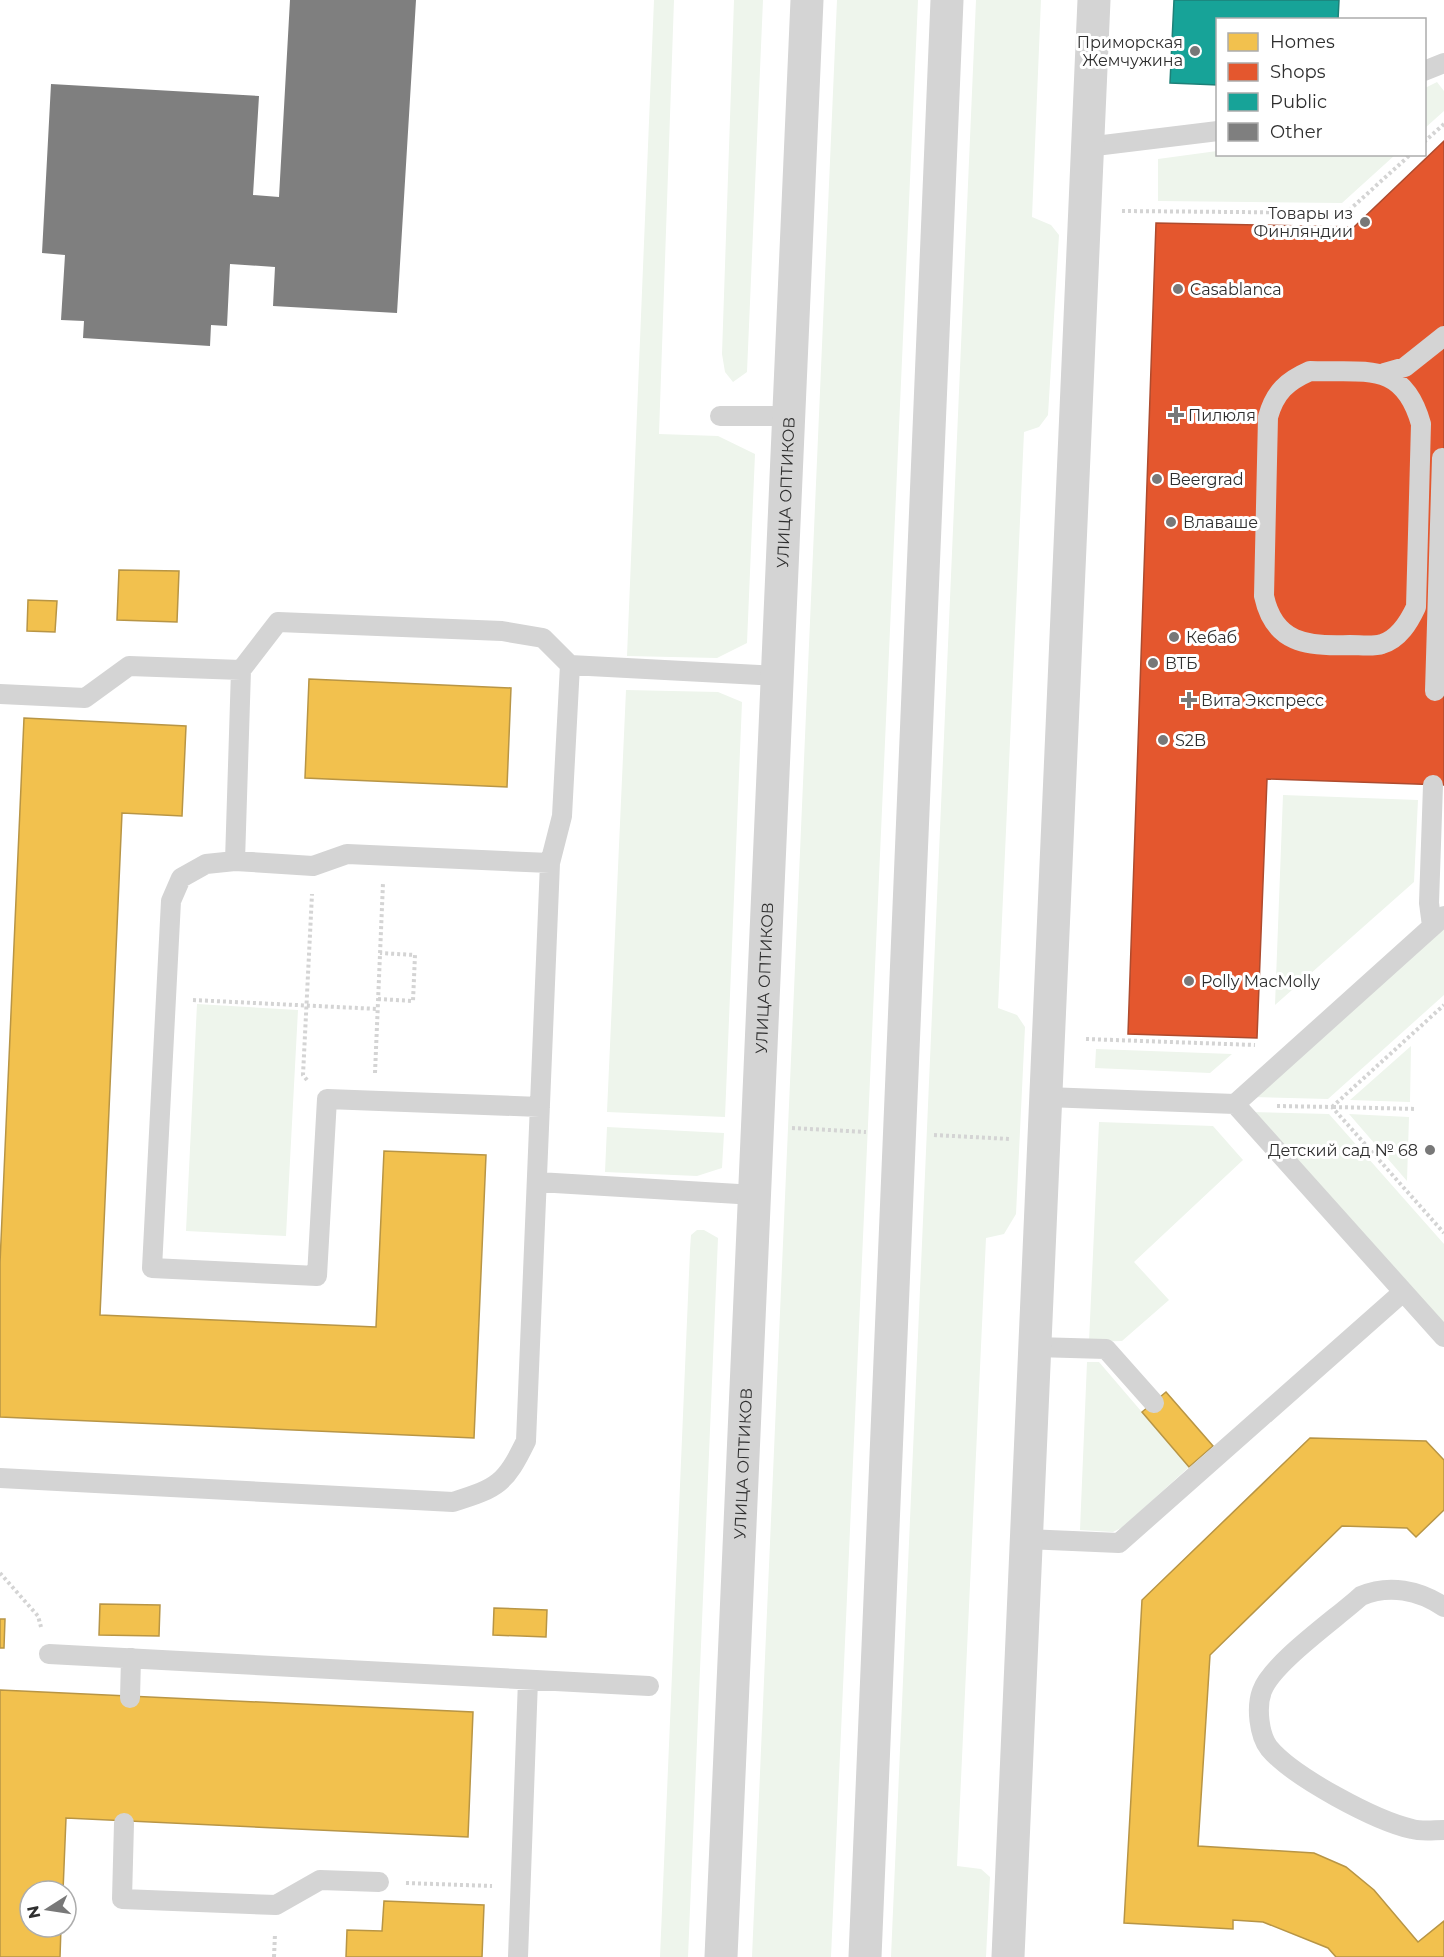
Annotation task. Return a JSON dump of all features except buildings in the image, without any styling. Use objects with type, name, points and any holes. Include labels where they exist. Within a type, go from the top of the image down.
[{"type":"street","name":"УЛИЦА ОПТИКОВ","points":[[721,1957],[807,0]]},
{"type":"street","points":[[865,1957],[947,0]]},
{"type":"street","points":[[1008,1957],[1094,0]]},
{"type":"lane","points":[[1426,71],[1444,63]]},
{"type":"lane","points":[[1088,147],[1216,132]]},
{"type":"lane","points":[[1383,374],[1398,382],[1416,408],[1421,424],[1416,607],[1404,629],[1382,644],[1338,646],[1299,643],[1275,625],[1267,610],[1264,596],[1268,417],[1272,402],[1281,388],[1310,371],[1383,374],[1405,367],[1444,336]]},
{"type":"lane","points":[[720,416],[789,416]]},
{"type":"lane","points":[[1421,458],[1443,458],[1435,691]]},
{"type":"lane","points":[[235,861],[241,670],[278,622],[502,631],[543,638],[570,665],[778,676]]},
{"type":"lane","points":[[0,1478],[453,1502],[487,1491],[511,1472],[526,1441],[550,863],[562,816],[570,665]]},
{"type":"lane","points":[[0,694],[85,698],[129,666],[241,670]]},
{"type":"lane","points":[[1046,1097],[1235,1104],[1437,913],[1433,784]]},
{"type":"lane","points":[[540,1107],[327,1099],[317,1276],[152,1268],[171,901],[181,878],[206,864],[235,861],[313,866],[347,854],[550,863]]},
{"type":"lane","points":[[1235,1104],[1444,1337]]},
{"type":"lane","points":[[538,1182],[755,1195]]},
{"type":"lane","points":[[1026,1539],[1119,1543],[1403,1292]]},
{"type":"lane","points":[[1035,1347],[1106,1348],[1154,1403]]},
{"type":"lane","points":[[1444,1608],[1430,1598],[1392,1589],[1378,1589],[1361,1596],[1273,1672],[1261,1692],[1259,1723],[1268,1746],[1285,1764],[1343,1801],[1413,1830],[1444,1830]]},
{"type":"lane","points":[[49,1654],[649,1686]]},
{"type":"lane","points":[[130,1698],[131,1659]]},
{"type":"lane","points":[[518,1957],[528,1680]]},
{"type":"lane","points":[[124,1822],[122,1899],[276,1905],[320,1880],[378,1882]]},
{"type":"path","points":[[1426,141],[1444,124]]},
{"type":"path","points":[[1122,211],[1346,213],[1409,156]]},
{"type":"path","points":[[373,1101],[384,855]]},
{"type":"path","points":[[313,866],[303,1075],[327,1099]]},
{"type":"path","points":[[378,999],[413,1001],[415,955],[380,953]]},
{"type":"path","points":[[166,999],[378,1009]]},
{"type":"path","points":[[1332,1107],[1444,1005]]},
{"type":"path","points":[[1086,1040],[1255,1046],[1264,1038]]},
{"type":"path","points":[[1235,1104],[1417,1109]]},
{"type":"path","points":[[1332,1107],[1444,1233]]},
{"type":"path","points":[[788,1128],[868,1132]]},
{"type":"path","points":[[927,1135],[1014,1139]]},
{"type":"path","points":[[0,1573],[38,1616],[49,1654]]},
{"type":"path","points":[[378,1882],[520,1887]]},
{"type":"shaded area","points":[[654,0],[674,0],[659,434],[718,436],[755,454],[747,643],[717,658],[627,656]]},
{"type":"shaded area","points":[[734,0],[763,0],[747,372],[733,382],[725,372],[722,354]]},
{"type":"shaded area","points":[[837,0],[918,0],[831,1957],[752,1957]]},
{"type":"shaded area","points":[[976,0],[1041,0],[1032,217],[1051,225],[1059,235],[1048,415],[1039,427],[1024,432],[998,1008],[1017,1015],[1025,1027],[1016,1214],[1004,1234],[986,1238],[957,1866],[981,1869],[990,1877],[986,1957],[891,1957]]},
{"type":"shaded area","points":[[1437,82],[1444,91],[1444,111],[1426,127],[1426,88]]},
{"type":"shaded area","points":[[1216,151],[1216,156],[1394,156],[1342,203],[1158,201],[1158,159]]},
{"type":"shaded area","points":[[626,690],[718,692],[742,702],[725,1117],[607,1112]]},
{"type":"shaded area","points":[[1283,795],[1418,800],[1414,882],[1275,1005]]},
{"type":"shaded area","points":[[1444,924],[1444,995],[1328,1099],[1251,1097]]},
{"type":"shaded area","points":[[197,1004],[298,1010],[286,1236],[186,1231]]},
{"type":"shaded area","points":[[1411,1046],[1410,1102],[1350,1100]]},
{"type":"shaded area","points":[[1096,1049],[1232,1054],[1210,1073],[1095,1068]]},
{"type":"shaded area","points":[[1249,1112],[1329,1114],[1444,1244],[1444,1328]]},
{"type":"shaded area","points":[[1349,1114],[1409,1117],[1407,1181]]},
{"type":"shaded area","points":[[1099,1122],[1213,1126],[1243,1160],[1134,1262],[1169,1300],[1122,1341],[1089,1342]]},
{"type":"shaded area","points":[[607,1127],[724,1133],[722,1168],[697,1176],[605,1172]]},
{"type":"shaded area","points":[[697,1230],[704,1230],[718,1238],[688,1957],[660,1957],[690,1250],[691,1235]]},
{"type":"shaded area","points":[[1087,1362],[1099,1362],[1189,1467],[1123,1527],[1113,1532],[1080,1530]]},
{"type":"place","name":"Приморская Жемчужина","points":[[1195,51]]},
{"type":"place","name":"Товары из Финляндии","points":[[1365,222]]},
{"type":"place","name":"Casablanca","points":[[1178,289]]},
{"type":"place","name":"Пилюля","points":[[1176,415]]},
{"type":"place","name":"Beergrad","points":[[1157,479]]},
{"type":"place","name":"Влаваше","points":[[1171,522]]},
{"type":"place","name":"Кебаб","points":[[1174,637]]},
{"type":"place","name":"ВТБ","points":[[1153,663]]},
{"type":"place","name":"Вита Экспресс","points":[[1189,700]]},
{"type":"place","name":"S2B","points":[[1163,740]]},
{"type":"place","name":"Polly MacMolly","points":[[1189,981]]},
{"type":"place","name":"Детский сад № 68","points":[[1430,1150]]}]
